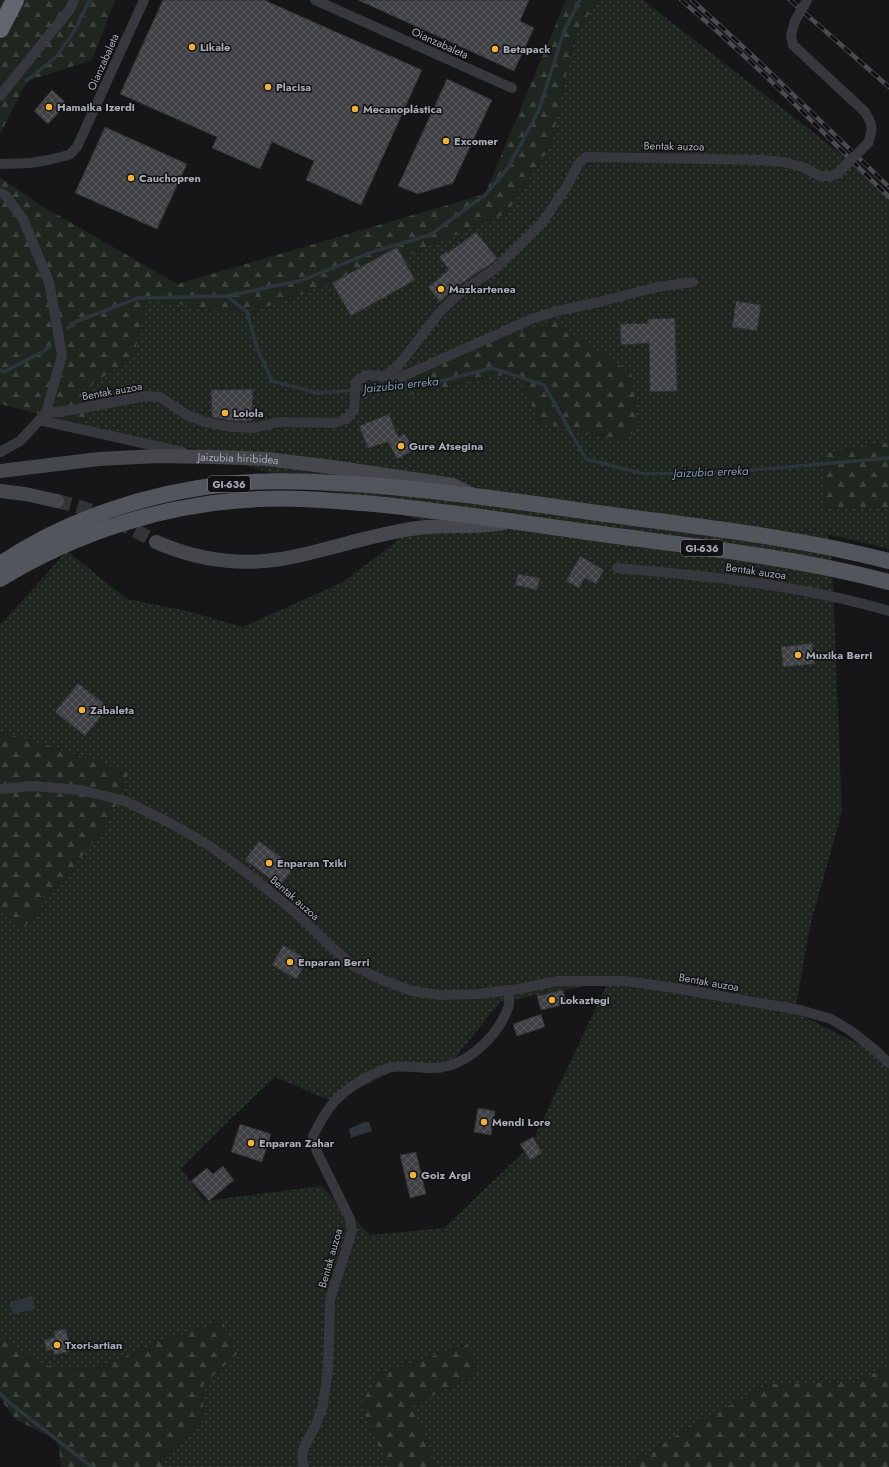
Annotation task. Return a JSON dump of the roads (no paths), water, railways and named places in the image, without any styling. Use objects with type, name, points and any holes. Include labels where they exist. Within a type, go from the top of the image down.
[{"type":"highway","points":[[0,10],[7,0]]},
{"type":"highway","points":[[0,29],[15,0]]},
{"type":"main road","name":"Jaizubia hiribidea","points":[[0,471],[100,458],[202,456],[266,459],[453,485],[473,495]]},
{"type":"main road","name":"GI-636","points":[[0,564],[32,544],[85,519],[141,500],[199,488],[251,482],[288,481],[386,486],[473,495],[785,539],[889,561]]},
{"type":"main road","points":[[0,491],[25,494],[58,502]]},
{"type":"main road","name":"GI-636","points":[[0,579],[57,548],[117,524],[173,510],[230,501],[266,498],[316,499],[433,510],[783,559],[840,570],[889,582]]},
{"type":"main road","points":[[156,542],[177,551],[199,557],[251,562],[280,559],[373,536],[417,528],[445,525],[489,526],[514,522]]},
{"type":"street","points":[[0,96],[70,9],[74,0]]},
{"type":"street","name":"Oianzabaleta","points":[[0,164],[31,163],[48,160],[69,155],[77,147],[144,0]]},
{"type":"street","name":"Oianzabaleta","points":[[315,0],[512,88]]},
{"type":"street","name":"Bentak auzoa","points":[[382,377],[398,366],[439,314],[460,293],[496,268],[542,223],[567,186],[579,163],[586,157],[761,160],[783,162],[803,168],[820,176],[831,176],[838,173],[868,143],[872,131],[871,122],[865,112],[793,45],[791,35],[795,21],[807,0]]},
{"type":"street","points":[[0,193],[6,196],[23,219],[49,282],[62,355],[42,417],[20,441],[0,452]]},
{"type":"street","name":"Bentak auzoa","points":[[42,417],[146,396],[160,397],[187,416],[205,422],[232,427],[254,428],[279,422],[334,423],[346,419],[354,410],[356,381],[366,375],[400,377],[534,318],[657,287],[693,282]]},
{"type":"street","points":[[42,417],[202,456]]},
{"type":"street","name":"Bentak auzoa","points":[[617,568],[708,576],[770,584],[861,603],[889,611]]},
{"type":"street","name":"Bentak auzoa","points":[[0,789],[32,786],[81,790],[124,801],[172,824],[210,846],[251,876],[296,913],[352,965],[382,980],[412,991],[441,994],[478,994],[558,982],[626,981],[674,988],[800,1010],[831,1019],[851,1031],[889,1063]]},
{"type":"street","name":"Bentak auzoa","points":[[304,1467],[302,1458],[304,1447],[315,1427],[323,1404],[328,1370],[330,1300],[352,1231],[350,1219],[317,1152],[313,1136],[322,1119],[334,1102],[360,1081],[388,1068],[403,1066],[437,1068],[455,1064],[472,1054],[487,1041],[509,1007],[508,990]]},
{"type":"waterway","points":[[26,81],[56,57],[73,33],[90,0]]},
{"type":"waterway","points":[[227,296],[303,280],[375,251],[430,235],[485,195],[508,168],[539,110],[564,31],[580,0]]},
{"type":"waterway","name":"Jaizubia erreka","points":[[68,328],[75,322],[138,298],[227,296],[247,312],[258,351],[272,381],[318,393],[429,384],[492,368],[544,385],[586,459],[644,474],[731,472],[889,458]]},
{"type":"waterway","name":"Jaizubia erreka","points":[[0,370],[4,372],[44,351],[50,346]]},
{"type":"waterway","points":[[0,1393],[7,1401],[92,1467]]},
{"type":"tunnel","points":[[57,501],[108,518],[156,542]]},
{"type":"railway","points":[[681,0],[735,47],[889,197]]},
{"type":"railway","points":[[692,0],[753,56],[889,187]]},
{"type":"railway","points":[[790,0],[889,87]]},
{"type":"place","name":"Likale","points":[[192,47]]},
{"type":"place","name":"Betapack","points":[[495,49]]},
{"type":"place","name":"Placisa","points":[[268,87]]},
{"type":"place","name":"Hamaika Izerdi","points":[[49,107]]},
{"type":"place","name":"Mecanoplástica","points":[[355,109]]},
{"type":"place","name":"Excomer","points":[[446,141]]},
{"type":"place","name":"Cauchopren","points":[[131,178]]},
{"type":"place","name":"Mazkartenea","points":[[441,289]]},
{"type":"place","name":"Loiola","points":[[225,413]]},
{"type":"place","name":"Gure Atsegina","points":[[401,446]]},
{"type":"place","name":"Muxika Berri","points":[[798,655]]},
{"type":"place","name":"Zabaleta","points":[[82,710]]},
{"type":"place","name":"Enparan Txiki","points":[[269,863]]},
{"type":"place","name":"Enparan Berri","points":[[290,962]]},
{"type":"place","name":"Lokaztegi","points":[[552,1000]]},
{"type":"place","name":"Mendi Lore","points":[[484,1122]]},
{"type":"place","name":"Enparan Zahar","points":[[251,1143]]},
{"type":"place","name":"Goiz Argi","points":[[413,1175]]},
{"type":"place","name":"Txori-artian","points":[[57,1345]]}]
